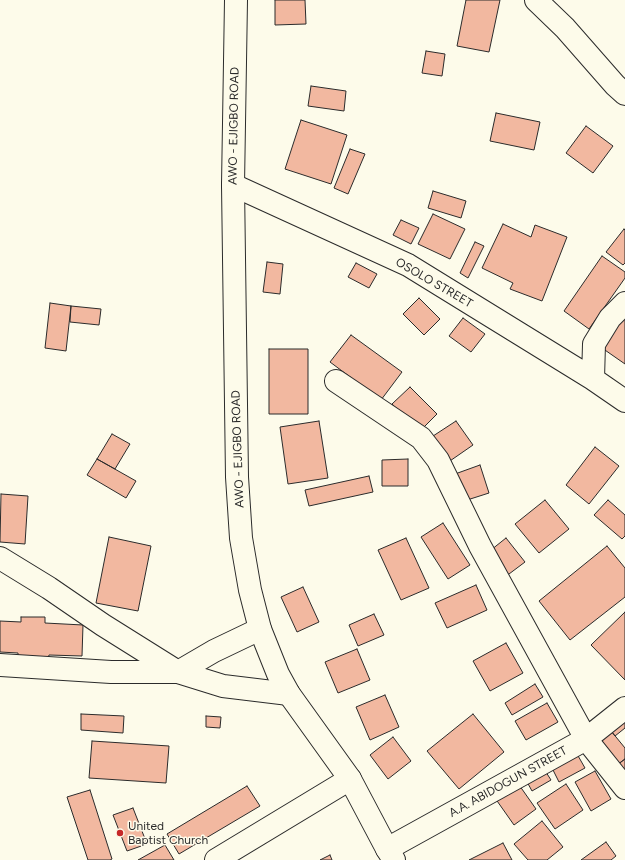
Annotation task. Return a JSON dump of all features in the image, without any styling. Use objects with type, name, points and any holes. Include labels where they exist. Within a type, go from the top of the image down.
[{"type":"street","name":"AWO - EJIGBO ROAD","points":[[236,0],[233,185],[238,485],[241,538],[250,590],[260,629],[278,674],[289,694],[350,779],[390,854]]},
{"type":"street","points":[[536,0],[565,28],[615,85],[625,94]]},
{"type":"street","name":"OSOLO STREET","points":[[233,185],[408,265],[594,379],[625,401]]},
{"type":"street","points":[[594,379],[594,344],[610,318],[625,303]]},
{"type":"street","points":[[336,381],[421,438],[438,460],[480,546],[586,739],[625,788]]},
{"type":"street","points":[[0,558],[178,672],[223,686],[289,694]]},
{"type":"street","points":[[0,665],[111,672],[178,672],[214,651],[260,629]]},
{"type":"street","name":"A.A. ABIDOGUN STREET","points":[[390,854],[586,739],[625,708]]},
{"type":"street","points":[[216,860],[350,779]]},
{"type":"building","points":[[275,0],[305,0],[306,24],[275,25]]},
{"type":"building","points":[[466,0],[500,0],[489,52],[457,46]]},
{"type":"building","points":[[426,51],[445,54],[442,76],[422,73]]},
{"type":"building","points":[[311,86],[346,91],[344,111],[308,106]]},
{"type":"building","points":[[496,113],[540,122],[534,150],[490,141]]},
{"type":"building","points":[[301,120],[347,135],[331,184],[285,169]]},
{"type":"building","points":[[586,126],[613,146],[593,173],[566,153]]},
{"type":"building","points":[[350,149],[365,154],[348,194],[334,188]]},
{"type":"building","points":[[433,191],[466,201],[461,218],[428,208]]},
{"type":"building","points":[[433,214],[465,229],[450,259],[418,244]]},
{"type":"building","points":[[401,220],[419,228],[411,244],[393,235]]},
{"type":"building","points":[[503,224],[531,237],[535,225],[567,237],[542,301],[510,289],[513,283],[482,268]]},
{"type":"building","points":[[624,229],[625,263],[623,265],[606,252]]},
{"type":"building","points":[[475,242],[484,246],[468,278],[460,273]]},
{"type":"building","points":[[602,256],[625,272],[625,278],[589,329],[564,311]]},
{"type":"building","points":[[267,262],[283,264],[280,294],[263,292]]},
{"type":"building","points":[[356,263],[377,274],[369,288],[348,277]]},
{"type":"building","points":[[419,298],[440,319],[424,335],[403,314]]},
{"type":"building","points":[[50,303],[71,306],[66,351],[45,348]]},
{"type":"building","points":[[71,306],[101,309],[99,325],[70,322]]},
{"type":"building","points":[[625,315],[625,364],[602,348]]},
{"type":"building","points":[[463,318],[485,334],[471,352],[449,336]]},
{"type":"building","points":[[351,335],[402,372],[381,400],[330,362]]},
{"type":"building","points":[[269,349],[308,349],[308,414],[269,414]]},
{"type":"building","points":[[410,387],[437,414],[420,431],[392,404]]},
{"type":"building","points":[[319,421],[328,478],[288,484],[280,427]]},
{"type":"building","points":[[456,421],[473,445],[447,463],[430,438]]},
{"type":"building","points":[[112,434],[130,444],[115,469],[97,459]]},
{"type":"building","points":[[595,447],[619,466],[589,504],[566,485]]},
{"type":"building","points":[[97,459],[136,481],[126,498],[87,475]]},
{"type":"building","points":[[408,459],[408,486],[382,486],[382,460]]},
{"type":"building","points":[[480,465],[489,493],[464,501],[455,474]]},
{"type":"building","points":[[369,476],[373,492],[309,506],[305,490]]},
{"type":"building","points":[[1,494],[28,496],[25,544],[0,542]]},
{"type":"building","points":[[545,500],[569,529],[539,553],[515,524]]},
{"type":"building","points":[[608,500],[625,515],[625,536],[622,539],[594,515]]},
{"type":"building","points":[[443,523],[470,565],[448,579],[421,537]]},
{"type":"building","points":[[109,537],[151,546],[138,611],[96,603]]},
{"type":"building","points":[[406,538],[429,588],[401,600],[378,550]]},
{"type":"building","points":[[506,538],[525,562],[505,577],[486,554]]},
{"type":"building","points":[[607,546],[625,568],[625,597],[570,640],[539,601]]},
{"type":"building","points":[[476,585],[487,610],[447,628],[435,603]]},
{"type":"building","points":[[303,587],[319,622],[297,632],[281,597]]},
{"type":"building","points":[[625,612],[625,680],[591,645]]},
{"type":"building","points":[[374,614],[384,635],[358,646],[349,625]]},
{"type":"building","points":[[21,617],[45,617],[45,623],[83,625],[82,656],[49,655],[48,659],[18,658],[18,653],[0,652],[0,621],[21,622]]},
{"type":"building","points":[[506,643],[523,673],[490,691],[473,661]]},
{"type":"building","points":[[357,649],[370,680],[338,693],[325,662]]},
{"type":"building","points":[[535,684],[543,697],[512,715],[505,703]]},
{"type":"building","points":[[385,695],[399,727],[370,740],[356,707]]},
{"type":"building","points":[[547,703],[558,722],[526,740],[515,721]]},
{"type":"building","points":[[625,712],[625,728],[615,736],[608,727]]},
{"type":"building","points":[[81,714],[124,716],[123,733],[81,730]]},
{"type":"building","points":[[473,714],[504,752],[459,789],[427,751]]},
{"type":"building","points":[[206,716],[221,717],[220,728],[206,727]]},
{"type":"building","points":[[607,726],[625,748],[625,759],[617,765],[593,736]]},
{"type":"building","points":[[393,737],[411,761],[388,779],[370,755]]},
{"type":"building","points":[[92,741],[169,746],[166,783],[89,778]]},
{"type":"building","points":[[577,754],[585,768],[559,782],[552,768]]},
{"type":"building","points":[[625,759],[625,775],[617,765]]},
{"type":"building","points":[[544,769],[551,780],[532,791],[526,780]]},
{"type":"building","points":[[595,771],[611,799],[591,811],[575,782]]},
{"type":"building","points":[[517,782],[536,809],[514,825],[495,798]]},
{"type":"building","points":[[566,784],[583,810],[555,829],[537,803]]},
{"type":"building","points":[[247,786],[260,806],[179,854],[167,834]]},
{"type":"building","points":[[90,790],[112,859],[110,860],[88,860],[67,797]]},
{"type":"building","points":[[133,808],[147,844],[127,851],[113,815]]},
{"type":"building","points":[[542,821],[563,847],[547,860],[528,860],[514,844]]},
{"type":"building","points":[[606,842],[616,856],[611,860],[581,860]]},
{"type":"building","points":[[503,843],[512,860],[469,860]]},
{"type":"building","points":[[165,845],[174,860],[138,860]]},
{"type":"building","points":[[330,855],[332,860],[320,860]]},
{"type":"place","name":"United Baptist Church","points":[[120,833]]}]
